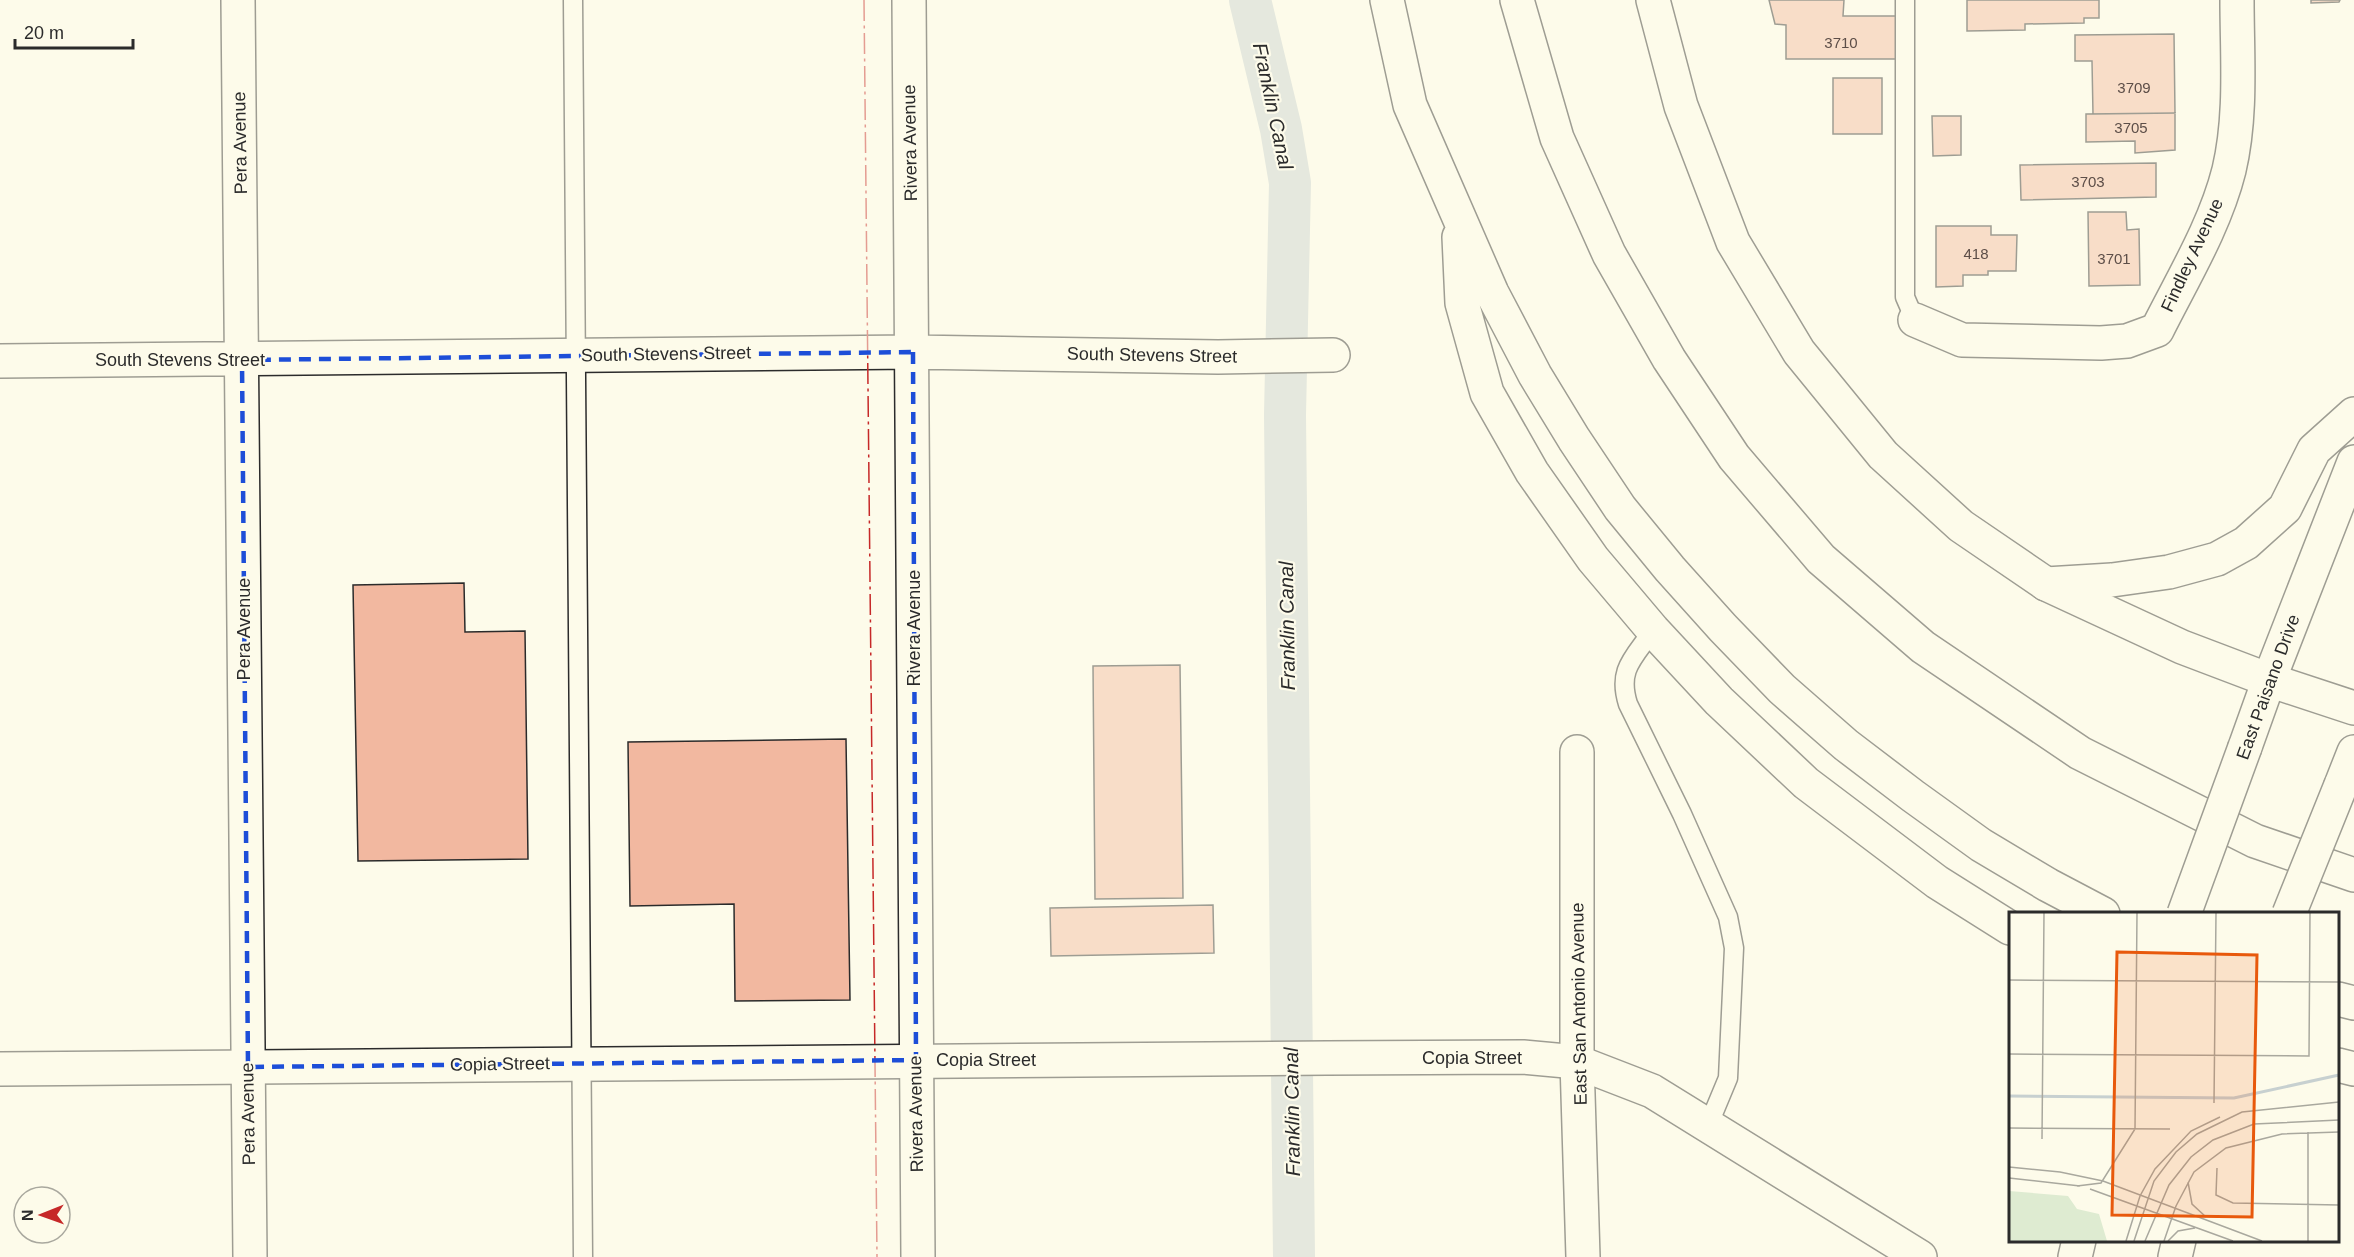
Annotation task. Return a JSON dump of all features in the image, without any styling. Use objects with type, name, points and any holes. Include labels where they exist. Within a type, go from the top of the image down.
[{"type":"main road","name":"Pera Avenue","points":[[238,0],[250,1257]]},
{"type":"main road","name":"Rivera Avenue","points":[[909,0],[918,1257]]},
{"type":"main road","points":[[1387,0],[1410,105],[1492,293],[1534,375],[1620,508],[1670,569],[1782,689],[1846,745],[1981,844],[2038,880],[2099,912]]},
{"type":"main road","points":[[1517,0],[1557,138],[1609,254],[1670,359],[1734,457],[1821,559],[1923,647],[2080,753],[2255,842],[2354,875]]},
{"type":"main road","points":[[1653,0],[1681,106],[1733,242],[1799,352],[1882,455],[1961,526],[2046,584],[2182,647],[2268,680],[2354,708]]},
{"type":"main road","name":"Findley Avenue","points":[[1915,320],[1962,340],[2101,343],[2127,341],[2157,330],[2216,211],[2229,170],[2238,114],[2237,0]]},
{"type":"main road","points":[[1458,214],[1462,303],[1487,393],[1532,472],[1586,549],[1653,630],[1719,700],[1806,783],[1937,882],[2009,927]]},
{"type":"main road","name":"South Stevens Street","points":[[0,361],[913,352],[1218,357],[1333,355]]},
{"type":"main road","points":[[2046,584],[2112,580],[2169,572],[2217,559],[2246,543],[2284,508],[2314,450],[2354,414]]},
{"type":"main road","name":"East Paisano Drive","points":[[2185,912],[2268,680],[2354,462]]},
{"type":"main road","name":"East San Antonio Avenue","points":[[1577,752],[1577,1062],[1583,1257]]},
{"type":"main road","points":[[2290,912],[2354,752]]},
{"type":"main road","points":[[2339,999],[2354,1003]]},
{"type":"main road","name":"Copia Street","points":[[0,1069],[1523,1057],[1577,1062],[1652,1091],[1920,1257]]},
{"type":"main road","points":[[2339,1065],[2354,1069]]},
{"type":"main road","points":[[2074,1257],[2078,1242]]},
{"type":"main road","points":[[2175,1257],[2179,1242]]},
{"type":"lane","points":[[573,0],[583,1257]]},
{"type":"lane","points":[[1905,0],[1905,297],[1915,320]]},
{"type":"lane","points":[[1653,630],[1624,673],[1623,690],[1728,917],[1734,948],[1728,1078],[1708,1126]]},
{"type":"highlighted area","points":[[913,352],[916,1060],[248,1067],[242,360]]},
{"type":"building","points":[[1769,0],[1844,0],[1843,16],[1896,16],[1896,59],[1786,59],[1786,25],[1775,24]]},
{"type":"building","points":[[1967,0],[2099,0],[2099,18],[2084,18],[2084,23],[2025,24],[2025,30],[1967,31]]},
{"type":"building","points":[[2311,0],[2340,0],[2339,2],[2311,3]]},
{"type":"building","points":[[2174,34],[2175,113],[2093,114],[2092,61],[2075,61],[2075,35]]},
{"type":"building","points":[[1833,78],[1882,78],[1882,134],[1833,134]]},
{"type":"building","points":[[2175,113],[2175,150],[2135,153],[2135,141],[2086,142],[2086,114]]},
{"type":"building","points":[[1932,116],[1961,116],[1961,155],[1933,156]]},
{"type":"building","points":[[2156,163],[2156,197],[2021,200],[2020,165]]},
{"type":"building","points":[[2088,212],[2126,212],[2127,230],[2139,229],[2140,285],[2089,286]]},
{"type":"building","points":[[1936,226],[1991,226],[1991,235],[2017,235],[2016,271],[1988,271],[1988,275],[1963,275],[1963,286],[1936,287]]},
{"type":"building","points":[[464,583],[465,632],[525,631],[528,859],[358,861],[353,585]]},
{"type":"building","points":[[1180,665],[1183,898],[1095,899],[1093,666]]},
{"type":"building","points":[[846,739],[850,1000],[735,1001],[734,904],[630,906],[628,742]]},
{"type":"building","points":[[1213,905],[1214,953],[1051,956],[1050,908]]},
{"type":"waterway","name":"Franklin Canal","points":[[1250,0],[1281,129],[1290,183],[1285,415],[1294,1257]]},
{"type":"power","points":[[864,0],[877,1257]]}]
